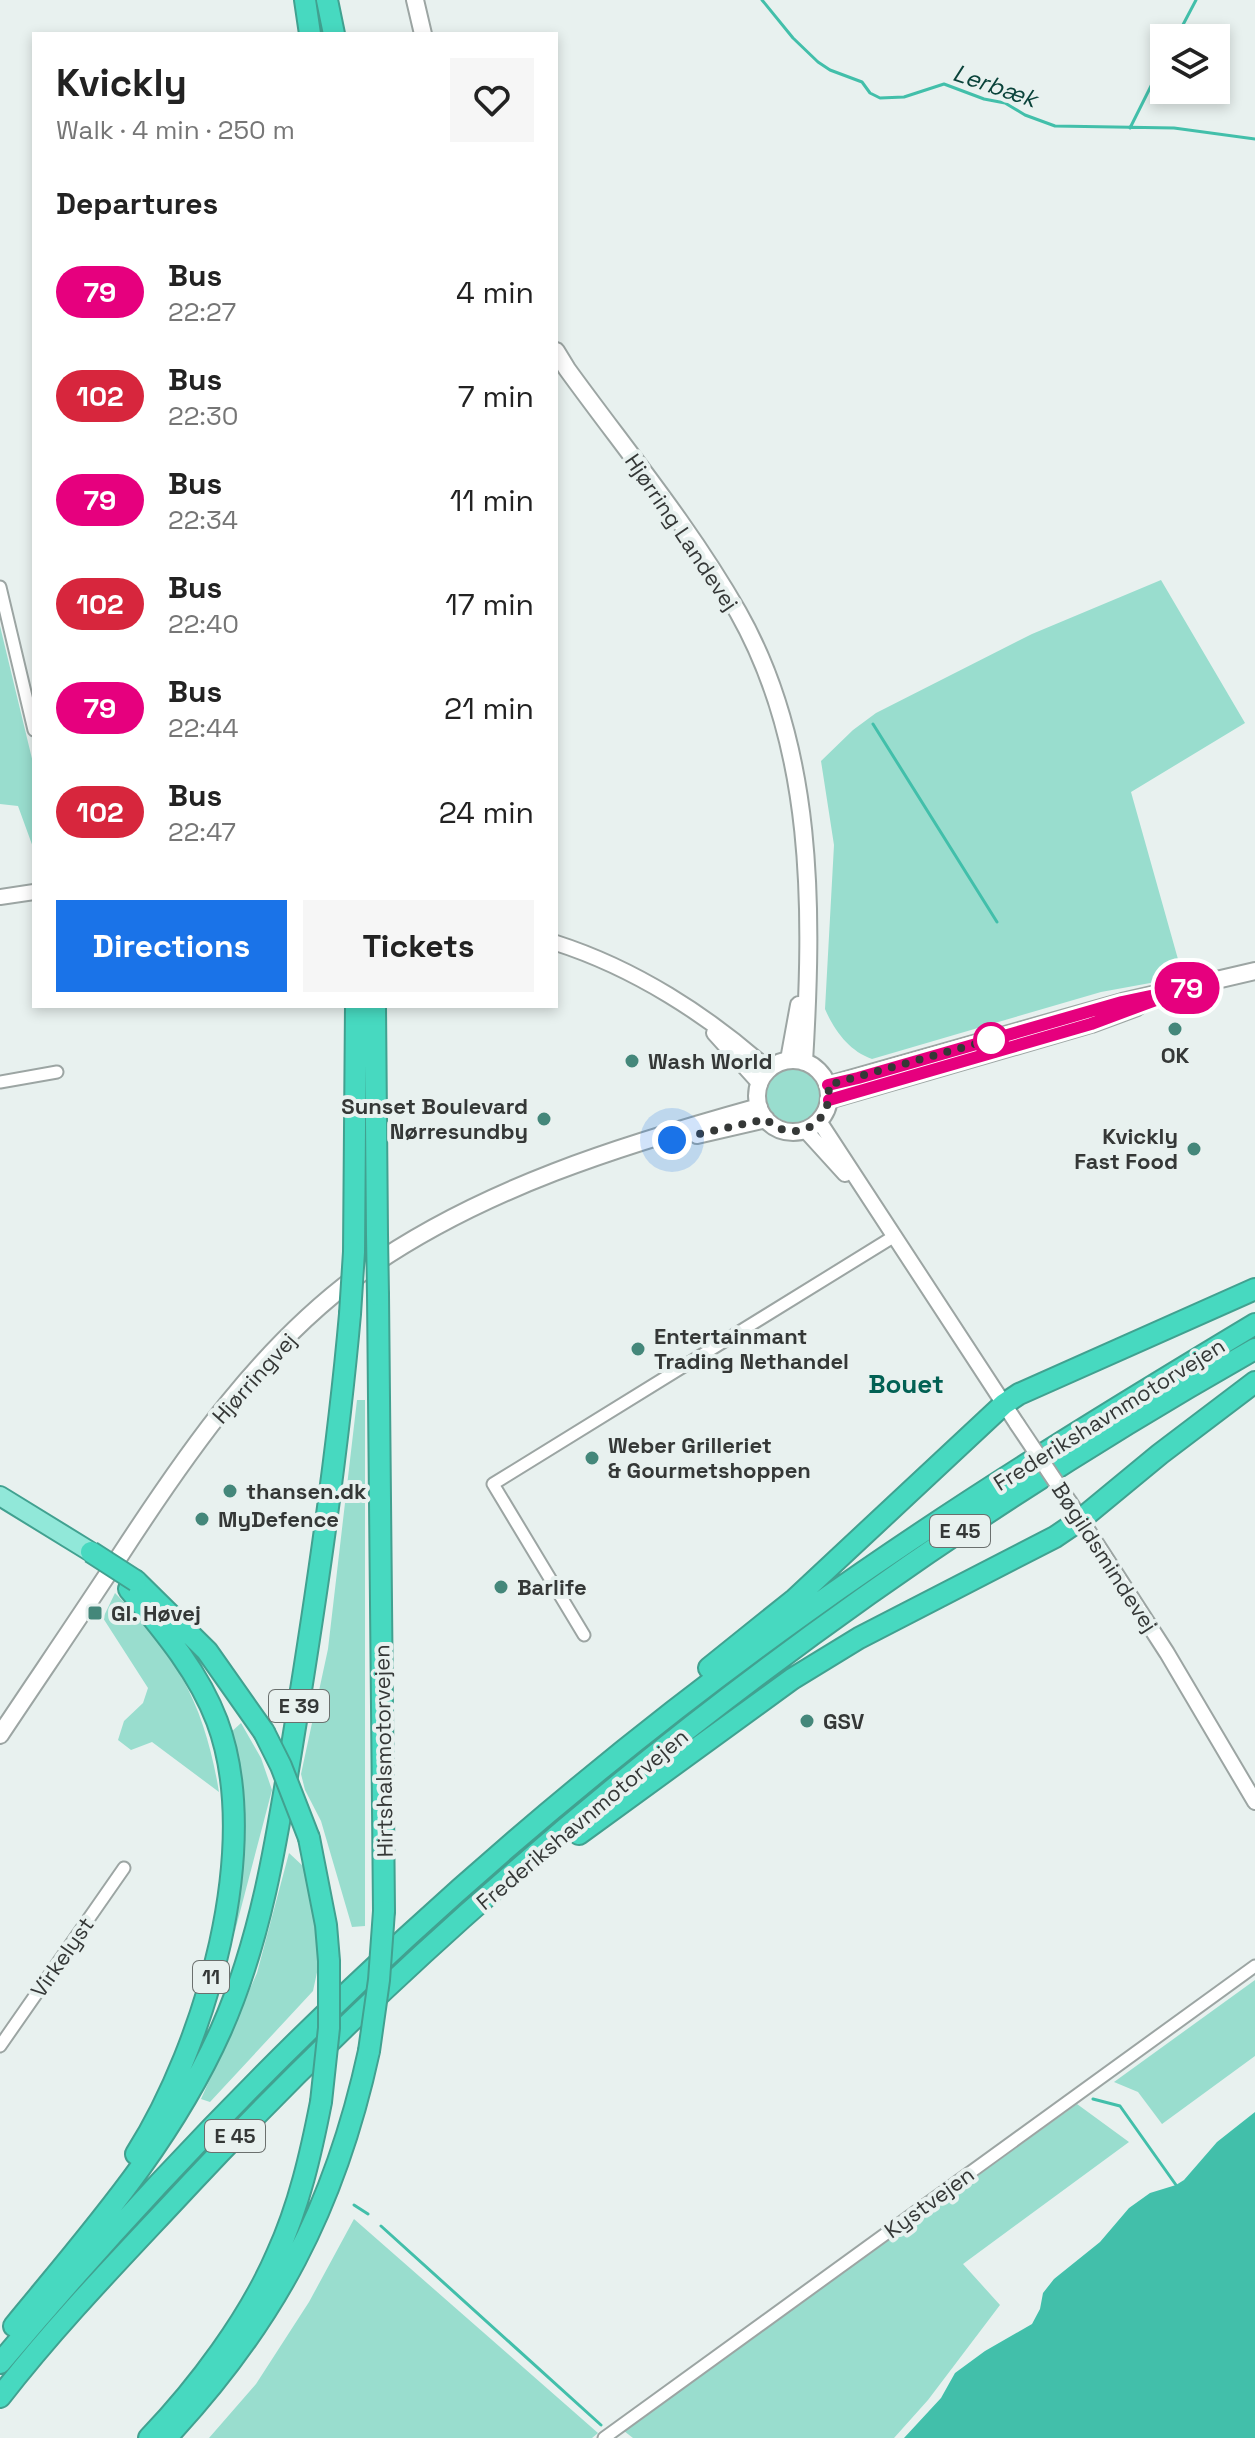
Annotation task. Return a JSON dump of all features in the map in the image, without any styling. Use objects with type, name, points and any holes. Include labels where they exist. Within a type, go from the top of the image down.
[{"type":"highway","points":[[305,0],[310,32]]},
{"type":"highway","points":[[325,0],[327,32]]},
{"type":"highway","points":[[325,0],[333,32]]},
{"type":"highway","name":"E 39","points":[[0,2343],[118,2200],[153,2152],[220,2031],[245,1968],[275,1852],[305,1671],[341,1412],[354,1252],[356,1008]]},
{"type":"highway","name":"Hirtshalsmotorvejen","points":[[166,2438],[238,2354],[278,2295],[307,2242],[358,2100],[369,2051],[384,1911],[375,1008]]},
{"type":"highway","points":[[423,1924],[532,1816],[636,1727],[795,1599],[1004,1404],[1019,1394],[1255,1289]]},
{"type":"highway","name":"Frederikshavnmotorvejen","points":[[0,2363],[74,2276],[303,2035],[539,1822],[644,1736],[804,1614],[951,1511],[1255,1324]]},
{"type":"highway","name":"Frederikshavnmotorvejen","points":[[0,2397],[63,2323],[248,2122],[418,1959],[596,1803],[798,1645],[954,1535],[1046,1475],[1255,1349]]},
{"type":"highway","points":[[418,1959],[607,1813],[792,1679],[859,1638],[1055,1537],[1075,1512],[1160,1454],[1255,1382]]},
{"type":"highway","name":"11","points":[[87,1549],[207,1651],[264,1732],[309,1838],[326,1925],[329,1961],[329,2028],[321,2102],[307,2166],[278,2254],[252,2304],[230,2336],[149,2438]]},
{"type":"highway","name":"11","points":[[0,2334],[95,2212],[142,2144],[176,2077],[203,2006],[219,1950],[232,1858],[233,1807],[227,1761],[217,1722],[203,1690],[133,1585]]},
{"type":"main road","points":[[415,0],[423,32]]},
{"type":"main road","name":"Hjørring Landevej","points":[[558,354],[695,542],[739,614],[770,683],[789,745],[803,818],[809,883],[807,964],[797,1061]]},
{"type":"main road","points":[[828,1093],[819,1070],[797,1061],[764,1077],[763,1113],[784,1130],[812,1126],[828,1093],[858,1078],[1122,1002],[1255,971]]},
{"type":"main road","name":"Hjørringvej","points":[[0,1735],[146,1515],[238,1391],[295,1332],[365,1270],[443,1223],[527,1182],[621,1150],[763,1113]]},
{"type":"main road","name":"11","points":[[0,1496],[87,1549]]},
{"type":"street","points":[[0,587],[32,722]]},
{"type":"street","points":[[0,897],[32,892]]},
{"type":"street","points":[[558,944],[626,971],[701,1017],[755,1076],[764,1077]]},
{"type":"street","points":[[0,1082],[57,1072]]},
{"type":"street","name":"Bøgildsmindevej","points":[[812,1126],[865,1194],[1075,1512],[1167,1653],[1255,1802]]},
{"type":"street","points":[[584,1635],[493,1484],[893,1237]]},
{"type":"street","name":"Virkelyst","points":[[0,2046],[124,1868]]},
{"type":"street","name":"Kystvejen","points":[[604,2438],[1255,1966]]},
{"type":"shaded area","points":[[1161,580],[1245,723],[1131,792],[1183,977],[1101,992],[872,1059],[856,1051],[838,1032],[825,1009],[834,845],[821,761],[876,713],[1032,634]]},
{"type":"shaded area","points":[[0,626],[32,759],[32,844],[18,806],[0,804]]},
{"type":"shaded area","points":[[794,1067],[814,1075],[822,1095],[814,1115],[794,1123],[774,1115],[766,1095],[774,1075]]},
{"type":"shaded area","points":[[357,1400],[365,1400],[365,1926],[352,1927],[321,1821],[305,1790],[301,1774],[328,1649]]},
{"type":"shaded area","points":[[115,1593],[155,1638],[185,1683],[206,1733],[219,1792],[152,1742],[131,1750],[118,1740],[124,1721],[143,1703],[148,1688],[103,1618]]},
{"type":"shaded area","points":[[241,1723],[261,1758],[272,1790],[235,1931],[245,1822],[242,1788],[229,1734]]},
{"type":"shaded area","points":[[289,1853],[304,1867],[315,1908],[319,1963],[313,1991],[210,2102],[201,2099],[257,1973]]},
{"type":"shaded area","points":[[1255,1980],[1255,2056],[1162,2124],[1138,2092],[1114,2082]]},
{"type":"shaded area","points":[[1077,2104],[1129,2142],[963,2264],[1000,2305],[928,2400],[894,2438],[633,2438],[624,2431]]},
{"type":"shaded area","points":[[1255,2112],[1255,2438],[904,2438],[941,2398],[955,2373],[985,2351],[1032,2324],[1040,2309],[1043,2293],[1054,2279],[1100,2242],[1129,2208],[1150,2193],[1184,2180],[1217,2142]]},
{"type":"shaded area","points":[[354,2219],[598,2433],[592,2438],[209,2438],[256,2384],[309,2302]]},
{"type":"waterway","name":"Lerbæk","points":[[762,0],[793,38],[818,62],[862,82],[870,93],[880,98],[904,97],[944,84],[984,99],[1005,103],[1025,115],[1055,126],[1174,128],[1255,139]]},
{"type":"waterway","points":[[1183,24],[1196,0]]},
{"type":"waterway","points":[[1130,128],[1150,88]]},
{"type":"waterway","points":[[873,724],[997,922]]},
{"type":"waterway","points":[[1093,2099],[1120,2106],[1176,2185]]},
{"type":"waterway","points":[[354,2205],[368,2214]]},
{"type":"waterway","points":[[381,2226],[601,2425]]},
{"type":"bus line","name":"79","points":[[828,1085],[1122,1002],[1188,988],[1091,1024],[829,1100]]},
{"type":"place","name":"OK","points":[[1175,1029]]},
{"type":"place","name":"Wash World","points":[[632,1061]]},
{"type":"place","name":"Sunset Boulevard Nørresundby","points":[[544,1119]]},
{"type":"place","name":"Kvickly Fast Food","points":[[1194,1149]]},
{"type":"place","name":"Entertainmant Trading Nethandel","points":[[638,1349]]},
{"type":"place","name":"Weber Grilleriet & Gourmetshoppen","points":[[592,1458]]},
{"type":"place","name":"thansen.dk","points":[[230,1491]]},
{"type":"place","name":"MyDefence","points":[[202,1519]]},
{"type":"place","name":"Barlife","points":[[501,1587]]},
{"type":"place","name":"Gl. Høvej","points":[[95,1613]]},
{"type":"place","name":"GSV","points":[[807,1721]]},
{"type":"district","name":"Bouet","points":[[906,1384]]},
{"type":"route","points":[[672,1140],[766,1119],[777,1128],[791,1132],[805,1130],[826,1112],[828,1085],[1004,1036],[991,1040]]}]
